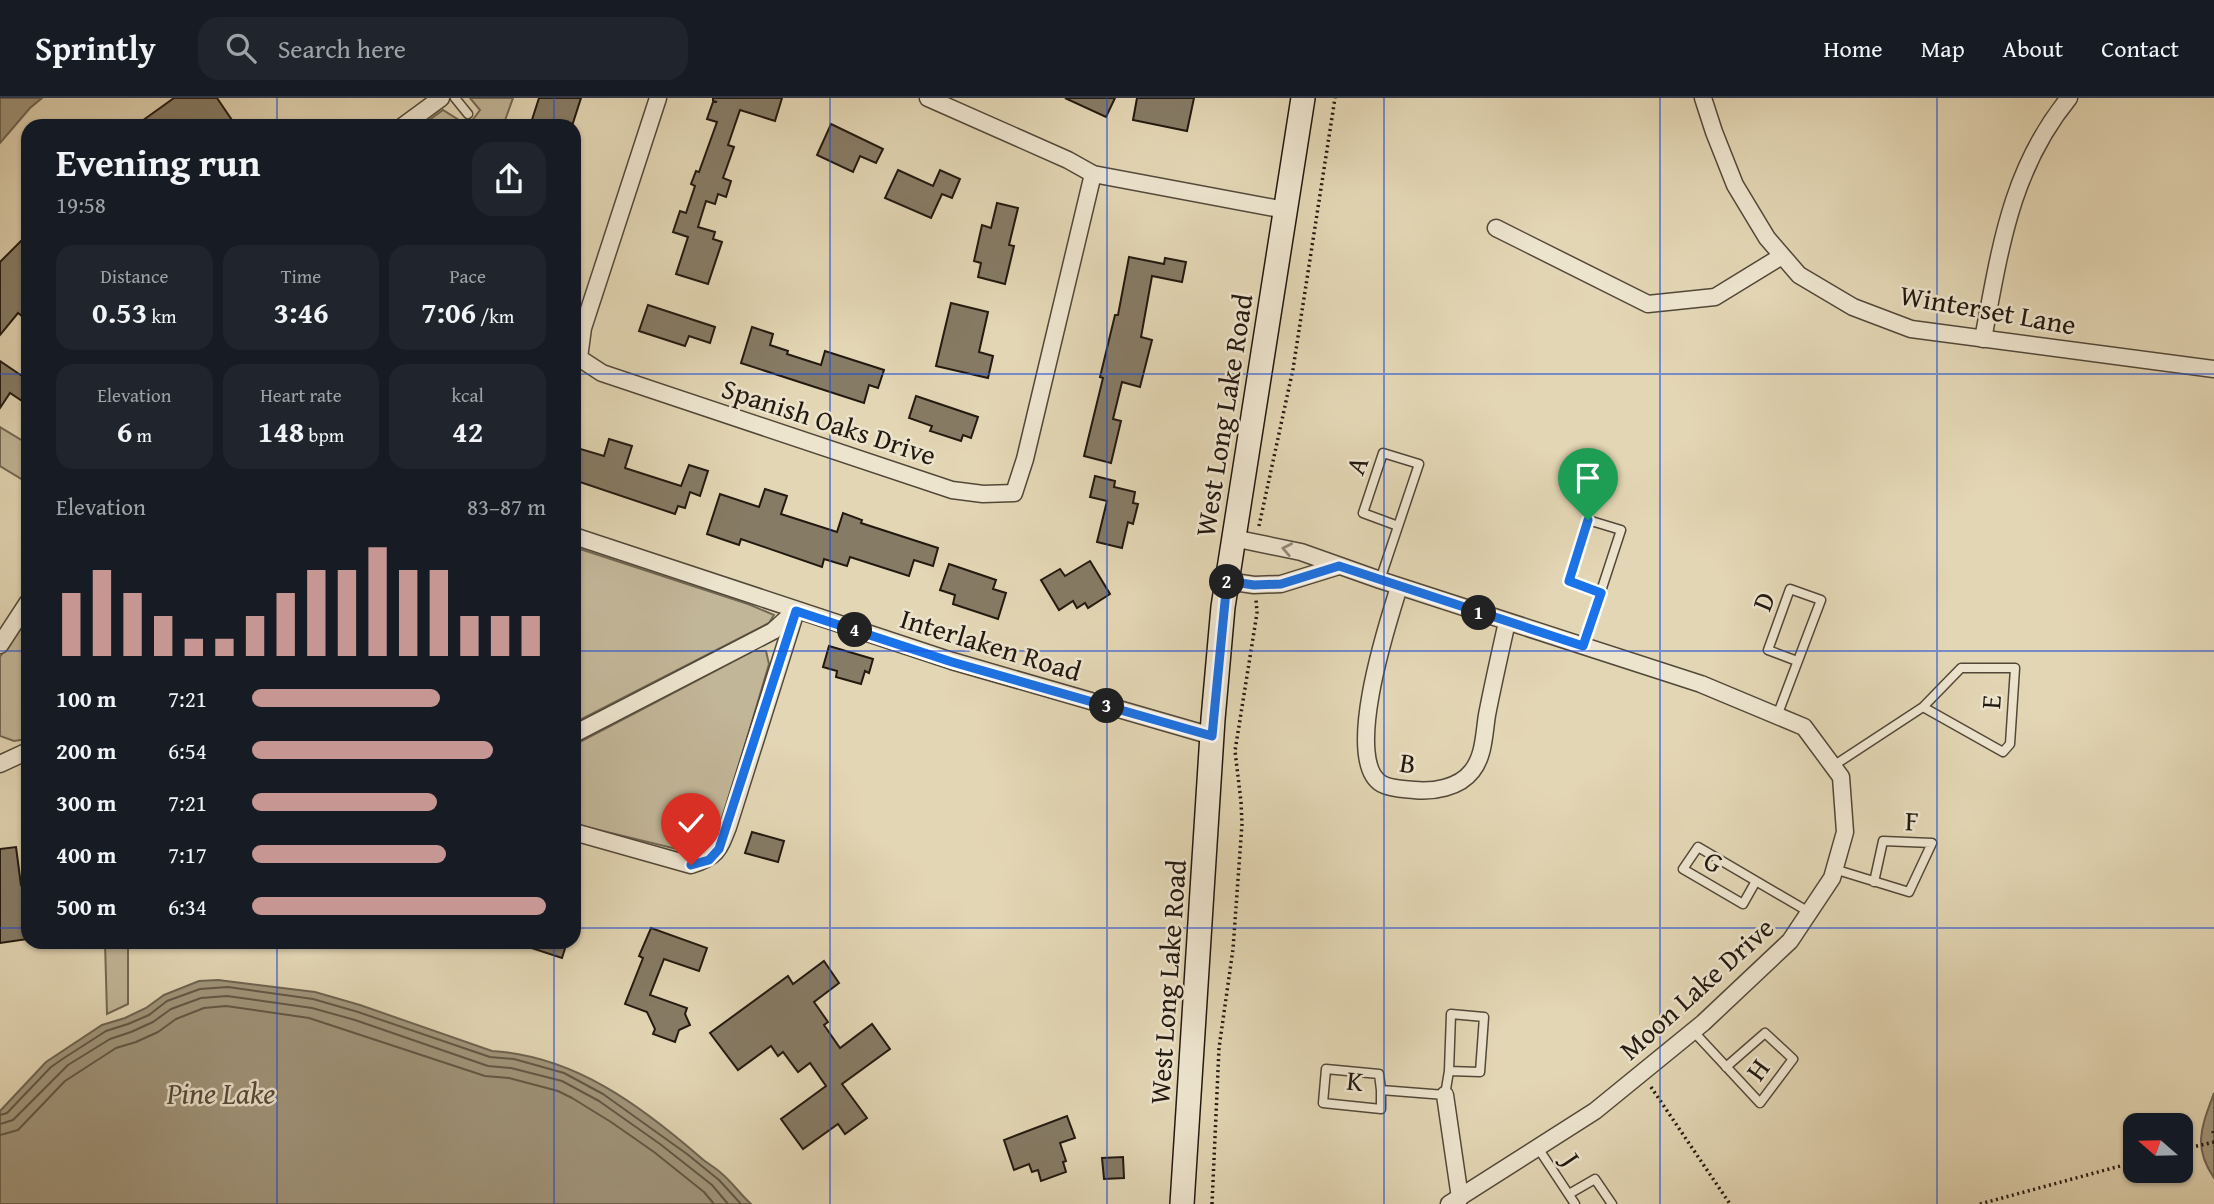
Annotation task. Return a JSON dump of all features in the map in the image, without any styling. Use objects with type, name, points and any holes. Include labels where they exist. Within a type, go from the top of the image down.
[{"type":"main road","name":"West Long Lake Road","points":[[1182,1204],[1212,736],[1227,581],[1303,98]]},
{"type":"street","points":[[412,119],[441,98]]},
{"type":"street","name":"Spanish Oaks Drive","points":[[581,343],[583,328],[658,98]]},
{"type":"street","points":[[928,98],[1069,160],[1093,174],[1285,210]]},
{"type":"street","name":"Winterset Lane","points":[[1703,98],[1735,186],[1767,238],[1799,275],[1853,307],[1911,329],[2214,369]]},
{"type":"street","points":[[1983,339],[2005,230],[2019,183],[2050,121],[2069,98]]},
{"type":"street","name":"Spanish Oaks Drive","points":[[581,359],[602,373],[952,490],[1014,494],[1025,459],[1093,174]]},
{"type":"street","points":[[1496,228],[1648,304],[1715,297],[1782,256]]},
{"type":"street","name":"Interlaken Road","points":[[581,538],[952,662],[1212,736]]},
{"type":"street","name":"Moon Lake Drive","points":[[1233,538],[1301,552],[1399,587],[1701,684],[1804,727],[1841,777],[1845,832],[1832,878],[1790,942],[1693,1031],[1595,1111],[1455,1201]]},
{"type":"street","points":[[1227,581],[1254,585],[1281,584],[1339,566]]},
{"type":"street","name":"B","points":[[1399,587],[1379,651],[1366,729],[1368,766],[1381,784],[1425,791],[1446,788],[1472,772],[1484,741],[1507,622]]},
{"type":"street","points":[[581,730],[773,631],[796,611]]},
{"type":"street","points":[[581,834],[691,865],[709,860],[719,849],[727,827],[796,611]]},
{"type":"street","points":[[0,645],[21,612]]},
{"type":"street","points":[[2,760],[21,753]]},
{"type":"street","points":[[1445,1095],[1455,1201]]},
{"type":"lane","points":[[455,98],[468,114]]},
{"type":"lane","name":"A","points":[[1380,580],[1419,464],[1383,453],[1363,513],[1398,526]]},
{"type":"lane","points":[[1583,646],[1601,593],[1621,530],[1588,520],[1569,581],[1601,593]]},
{"type":"lane","name":"D","points":[[1777,716],[1821,600],[1790,589],[1768,650],[1797,661]]},
{"type":"lane","name":"E","points":[[1833,766],[1923,707],[1962,668],[2015,668],[2010,744],[2003,752],[1923,707]]},
{"type":"lane","name":"F","points":[[1834,869],[1874,882],[1909,892],[1932,843],[1883,841],[1874,882]]},
{"type":"lane","name":"G","points":[[1756,881],[1743,904],[1683,869],[1698,847],[1809,912]]},
{"type":"lane","points":[[1445,1095],[1449,1071],[1451,1014],[1484,1017],[1480,1073],[1449,1071]]},
{"type":"lane","name":"H","points":[[1693,1031],[1726,1067],[1760,1103],[1793,1059],[1765,1033],[1726,1067]]},
{"type":"lane","name":"K","points":[[1326,1069],[1379,1074],[1381,1090],[1381,1109],[1323,1103],[1326,1069]]},
{"type":"lane","name":"K","points":[[1381,1090],[1445,1095]]},
{"type":"lane","name":"J","points":[[1538,1148],[1575,1204]]},
{"type":"lane","name":"J","points":[[1569,1195],[1595,1179],[1612,1204]]},
{"type":"path","points":[[1255,543],[1293,369],[1335,98]]},
{"type":"path","points":[[1212,1204],[1219,1048],[1233,949],[1242,824],[1235,751],[1257,613],[1254,585]]},
{"type":"path","points":[[1642,1074],[1730,1204]]},
{"type":"path","points":[[2193,1146],[2214,1142]]},
{"type":"path","points":[[1980,1204],[2123,1165]]},
{"type":"shaded area","points":[[470,98],[513,98],[506,119],[473,119],[480,110]]},
{"type":"shaded area","points":[[443,110],[457,119],[431,119]]},
{"type":"shaded area","points":[[0,427],[21,440],[21,479],[0,466]]},
{"type":"shaded area","points":[[581,549],[748,604],[774,615],[769,623],[581,719]]},
{"type":"shaded area","points":[[21,624],[21,740],[14,741],[0,736],[0,657]]},
{"type":"shaded area","points":[[753,651],[766,651],[769,664],[719,833],[697,854],[581,826],[581,741]]},
{"type":"shaded area","points":[[105,949],[128,949],[128,1004],[107,1014]]},
{"type":"water","points":[[0,98],[42,98],[0,143]]},
{"type":"water","name":"Pine Lake","points":[[218,980],[315,992],[492,1051],[551,1062],[578,1073],[604,1086],[654,1119],[719,1171],[751,1204],[0,1204],[0,1111],[46,1062],[102,1025],[146,1008],[164,995],[199,981]]},
{"type":"water","points":[[2214,1093],[2214,1178],[2203,1156],[2201,1136]]},
{"type":"building","points":[[174,98],[217,98],[231,119],[145,119]]},
{"type":"building","points":[[539,98],[581,98],[574,119],[532,119]]},
{"type":"building","points":[[713,98],[782,98],[775,121],[740,110],[728,145],[734,147],[723,178],[731,181],[726,197],[718,194],[715,204],[706,201],[698,227],[715,232],[713,239],[722,242],[708,284],[676,274],[688,237],[673,232],[680,211],[686,213],[695,186],[691,184],[696,171],[699,172],[717,122],[707,119],[713,102],[717,102],[713,101]]},
{"type":"building","points":[[1065,98],[1115,98],[1106,117]]},
{"type":"building","points":[[1137,98],[1194,98],[1187,131],[1133,120]]},
{"type":"building","points":[[831,124],[883,149],[876,163],[860,156],[853,172],[817,155]]},
{"type":"building","points":[[898,170],[933,186],[940,170],[960,179],[952,198],[942,194],[931,218],[885,198]]},
{"type":"building","points":[[997,203],[1018,208],[1009,245],[1014,246],[1005,284],[978,277],[981,263],[974,261],[982,225],[991,228]]},
{"type":"building","points":[[21,241],[21,315],[18,313],[0,335],[0,262]]},
{"type":"building","points":[[1129,257],[1164,264],[1165,258],[1186,262],[1182,282],[1152,276],[1141,337],[1152,340],[1140,387],[1122,382],[1113,419],[1121,421],[1111,463],[1084,456]]},
{"type":"building","points":[[951,303],[988,312],[979,352],[993,356],[988,378],[936,366]]},
{"type":"building","points":[[648,305],[715,327],[710,343],[689,336],[685,346],[639,331]]},
{"type":"building","points":[[752,327],[773,334],[770,345],[788,351],[787,354],[821,365],[825,351],[884,370],[878,388],[869,385],[864,403],[741,363]]},
{"type":"building","points":[[0,361],[21,375],[21,400],[10,393],[0,408]]},
{"type":"building","points":[[916,396],[978,417],[971,438],[963,435],[961,441],[930,431],[932,426],[909,418]]},
{"type":"building","points":[[609,439],[632,446],[625,468],[681,486],[689,465],[708,471],[700,496],[690,492],[685,508],[678,506],[675,514],[581,482],[581,449],[604,456]]},
{"type":"building","points":[[1095,476],[1115,481],[1114,487],[1135,492],[1133,503],[1138,504],[1133,524],[1128,522],[1122,548],[1097,542],[1107,501],[1090,497]]},
{"type":"building","points":[[765,489],[787,496],[781,514],[837,532],[843,513],[862,520],[861,523],[938,548],[933,566],[914,560],[909,576],[850,557],[847,566],[824,559],[822,567],[741,539],[739,545],[707,534],[720,494],[759,507]]},
{"type":"building","points":[[1090,561],[1110,594],[1088,608],[1085,603],[1077,608],[1073,601],[1059,610],[1041,580],[1060,569],[1065,576]]},
{"type":"building","points":[[949,564],[996,580],[993,589],[1006,593],[998,619],[953,604],[955,595],[940,590]]},
{"type":"building","points":[[829,646],[873,659],[869,673],[865,671],[861,684],[836,677],[837,671],[823,667]]},
{"type":"building","points":[[752,832],[784,841],[778,862],[745,853]]},
{"type":"building","points":[[16,847],[21,885],[21,940],[0,943],[0,849]]},
{"type":"building","points":[[651,928],[707,948],[699,971],[664,959],[650,995],[687,1008],[685,1014],[690,1025],[679,1030],[675,1042],[653,1034],[655,1029],[647,1012],[625,1004],[643,958],[639,956]]},
{"type":"building","points":[[534,949],[565,949],[562,958]]},
{"type":"building","points":[[824,961],[839,983],[814,1002],[828,1022],[824,1025],[840,1048],[872,1024],[890,1049],[842,1084],[867,1118],[845,1134],[838,1124],[803,1149],[781,1119],[826,1086],[810,1063],[798,1072],[783,1052],[778,1056],[771,1046],[738,1070],[710,1033],[788,976],[793,984]]},
{"type":"building","points":[[1067,1116],[1075,1138],[1060,1143],[1066,1161],[1063,1162],[1066,1172],[1041,1181],[1038,1170],[1032,1172],[1029,1164],[1014,1170],[1004,1140]]},
{"type":"building","points":[[1123,1157],[1124,1178],[1104,1179],[1102,1158]]},
{"type":"route","points":[[691,865],[709,860],[719,849],[796,611],[952,662],[1212,736],[1227,581],[1254,585],[1281,584],[1339,566],[1583,646],[1601,593],[1569,581],[1588,520]]}]
